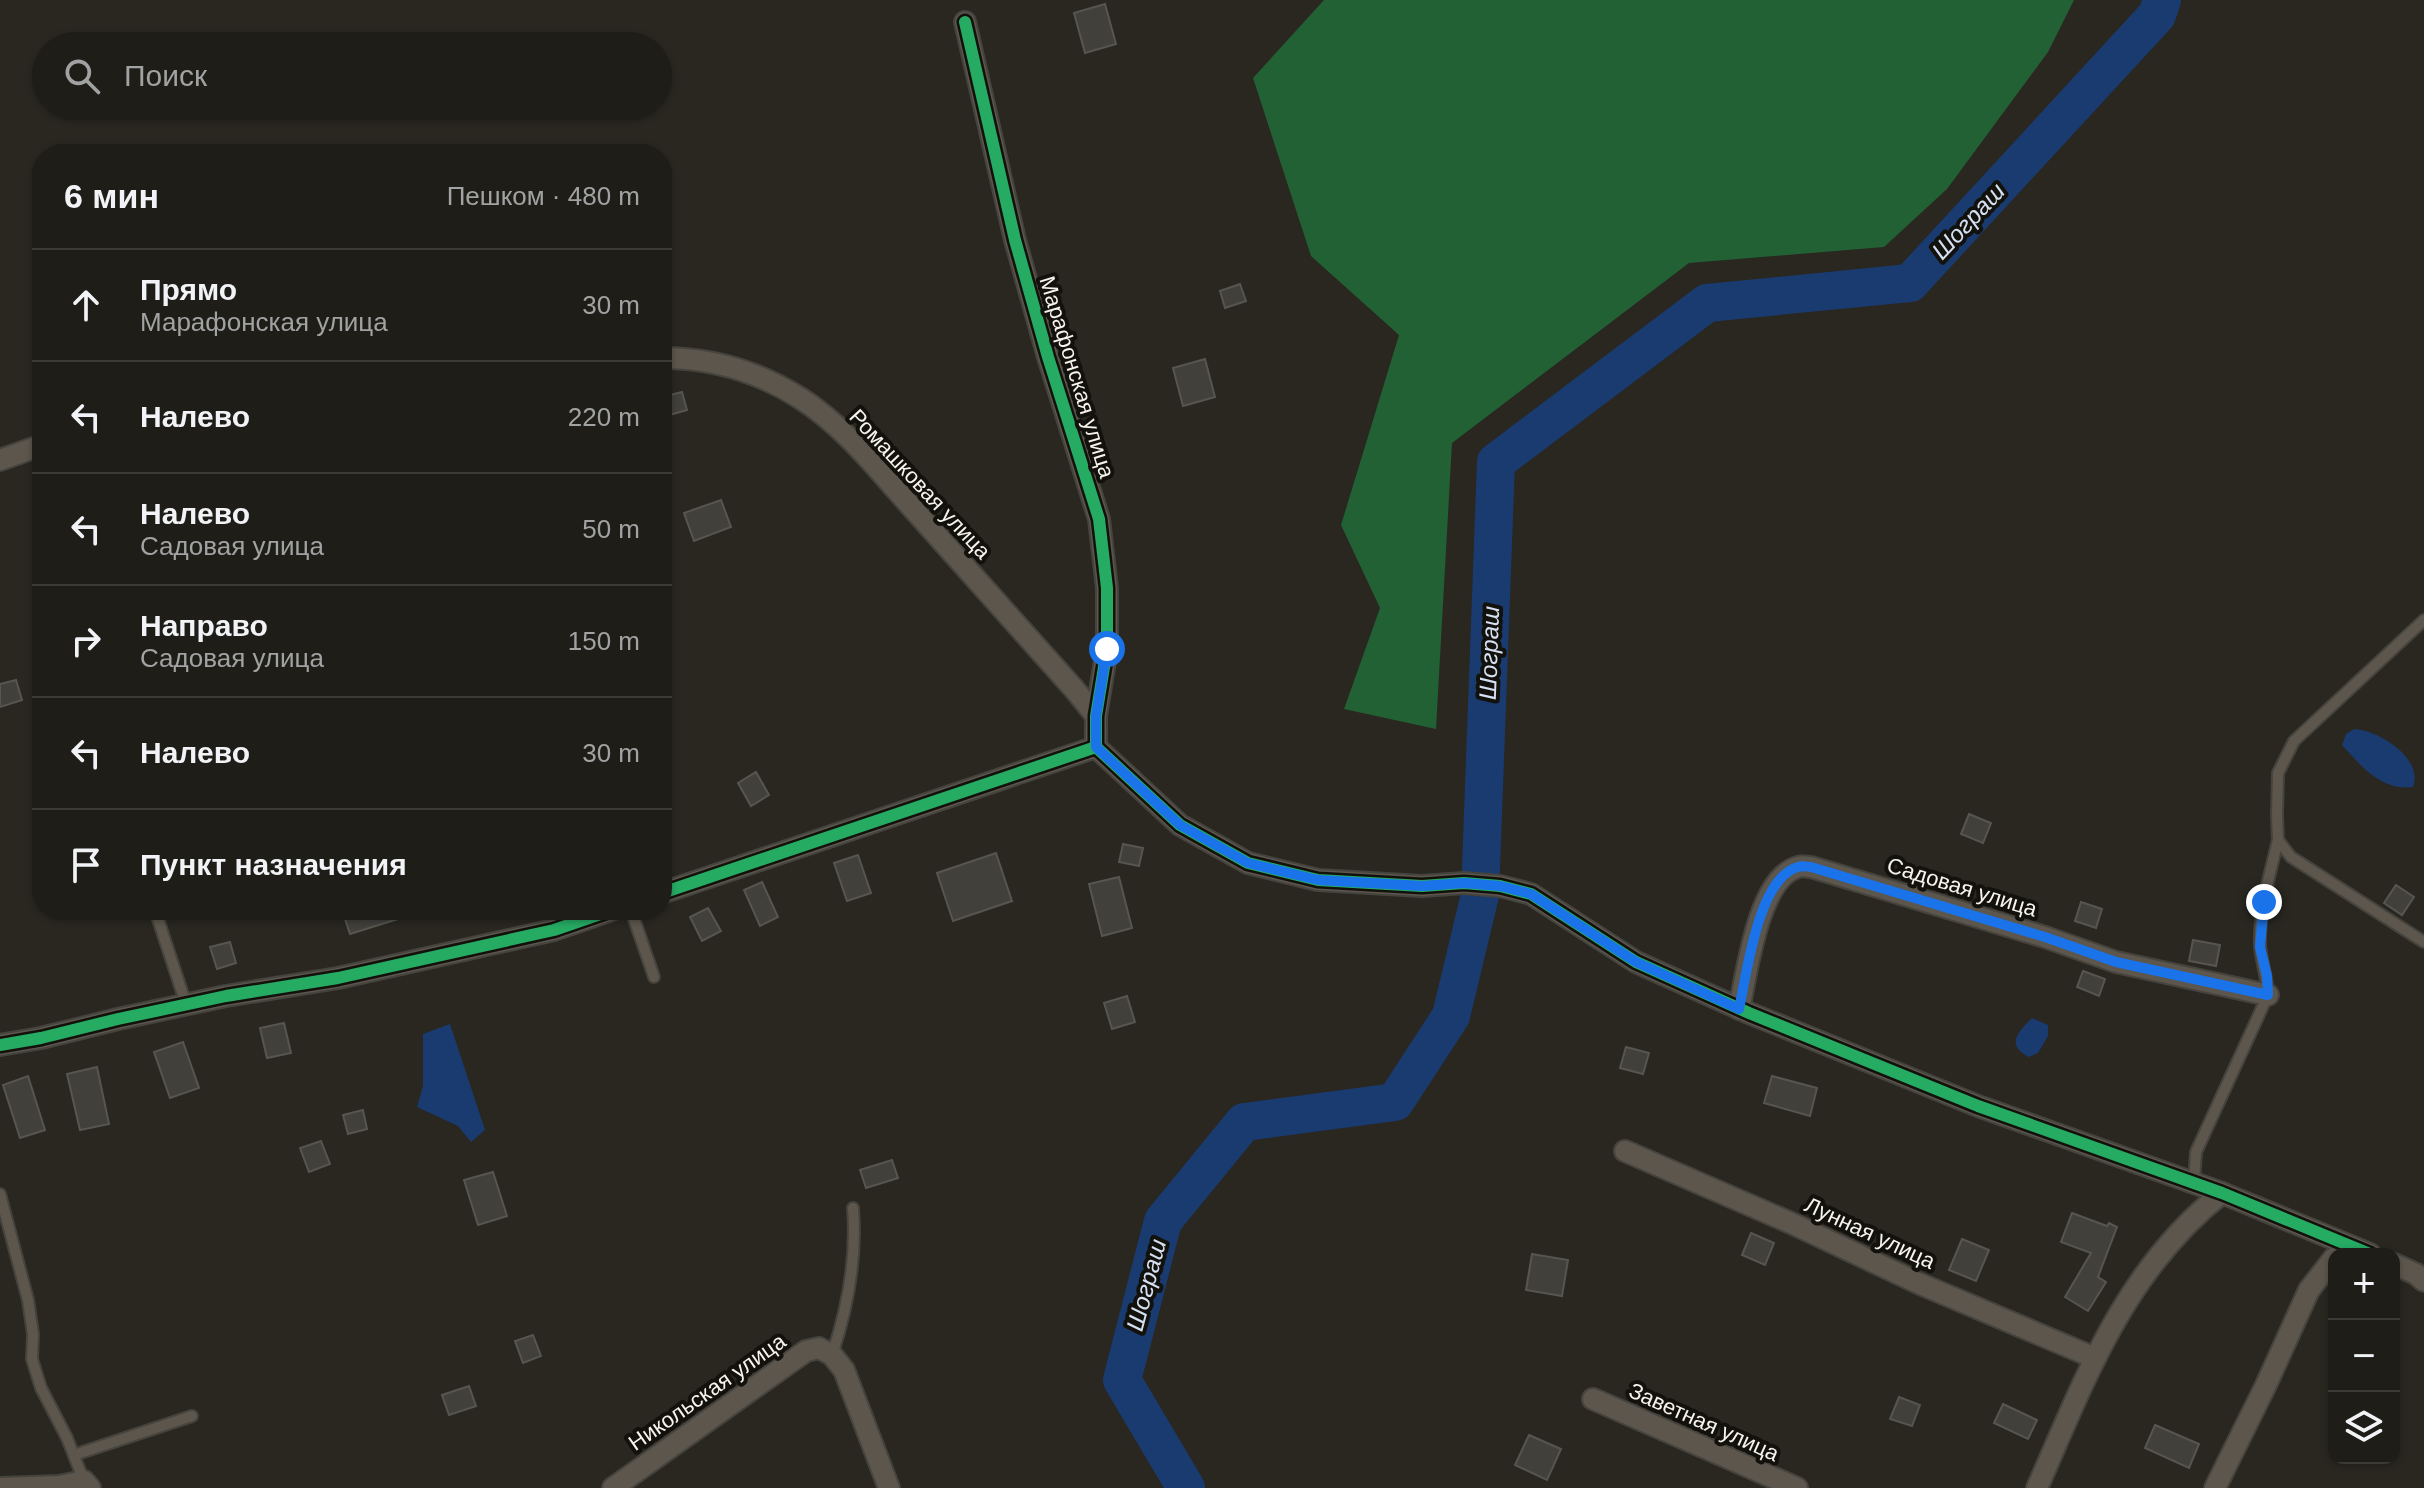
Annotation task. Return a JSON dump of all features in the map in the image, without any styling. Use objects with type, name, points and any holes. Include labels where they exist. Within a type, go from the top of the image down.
[{"type":"street","name":"Марафонская улица","points":[[965,22],[1015,240],[1099,519],[1107,588],[1107,649],[1096,716],[1096,747]]},
{"type":"street","name":"Ромашковая улица","points":[[672,359],[719,364],[767,379],[802,399],[837,428],[1096,716]]},
{"type":"street","points":[[0,460],[32,449]]},
{"type":"street","points":[[672,890],[1096,747],[1180,825],[1248,863],[1318,880],[1422,886],[1464,883],[1500,886],[1531,894],[1636,962],[1739,1009],[1978,1106],[2222,1193],[2331,1248]]},
{"type":"street","name":"Садовая улица","points":[[1739,1009],[1759,917],[1774,884],[1797,867],[1811,867],[2045,937],[2116,962],[2268,995]]},
{"type":"street","points":[[0,1045],[186,1004],[338,978],[554,930],[583,920]]},
{"type":"street","name":"Лунная улица","points":[[1625,1151],[1791,1223],[1918,1283],[2095,1358]]},
{"type":"street","points":[[2037,1488],[2102,1342],[2145,1273],[2174,1236],[2222,1193]]},
{"type":"street","points":[[2400,1265],[2421,1270]]},
{"type":"street","points":[[2215,1488],[2309,1290],[2328,1266]]},
{"type":"street","name":"Никольская улица","points":[[613,1488],[806,1351],[819,1348],[832,1355]]},
{"type":"street","points":[[832,1355],[844,1370],[889,1488]]},
{"type":"street","name":"Заветная улица","points":[[1593,1399],[1797,1488]]},
{"type":"street","points":[[1,1488],[87,1484]]},
{"type":"lane","points":[[2194,1182],[2196,1152],[2268,995],[2260,947],[2264,902],[2278,840],[2278,773],[2294,741],[2424,620]]},
{"type":"lane","points":[[2278,840],[2291,857],[2424,942]]},
{"type":"lane","points":[[158,920],[186,1004]]},
{"type":"lane","points":[[634,920],[654,977]]},
{"type":"lane","points":[[0,1194],[28,1300],[33,1334],[32,1359],[41,1388],[87,1484]]},
{"type":"lane","points":[[832,1355],[846,1314],[855,1235],[853,1208]]},
{"type":"lane","points":[[74,1455],[192,1416]]},
{"type":"green space","points":[[1324,0],[2074,0],[2048,52],[1947,189],[1884,247],[1689,263],[1452,443],[1436,729],[1344,709],[1380,608],[1341,525],[1399,335],[1311,256],[1253,78]]},
{"type":"water","points":[[2354,729],[2375,734],[2397,748],[2412,766],[2415,776],[2413,787],[2381,781],[2357,761],[2342,745],[2346,734]]},
{"type":"water","points":[[2032,1018],[2048,1025],[2048,1036],[2038,1053],[2029,1057],[2017,1048],[2016,1038]]},
{"type":"water","points":[[450,1024],[485,1130],[471,1142],[458,1126],[417,1107],[423,1086],[423,1034]]},
{"type":"building","points":[[1105,4],[1116,44],[1085,53],[1074,13]]},
{"type":"building","points":[[1240,284],[1246,301],[1225,308],[1220,291]]},
{"type":"building","points":[[1205,359],[1215,397],[1183,406],[1173,368]]},
{"type":"building","points":[[682,392],[687,410],[672,414],[672,394]]},
{"type":"building","points":[[721,500],[731,527],[694,541],[684,513]]},
{"type":"building","points":[[16,680],[22,700],[0,707],[0,684]]},
{"type":"building","points":[[756,772],[769,795],[751,806],[738,783]]},
{"type":"building","points":[[1969,814],[1991,823],[1983,843],[1961,834]]},
{"type":"building","points":[[1123,844],[1143,848],[1139,866],[1119,862]]},
{"type":"building","points":[[996,853],[1012,901],[953,921],[937,873]]},
{"type":"building","points":[[858,855],[871,893],[847,901],[834,863]]},
{"type":"building","points":[[1119,877],[1132,928],[1102,936],[1089,884]]},
{"type":"building","points":[[762,882],[778,917],[760,926],[744,890]]},
{"type":"building","points":[[2396,885],[2414,897],[2402,915],[2384,903]]},
{"type":"building","points":[[2081,902],[2102,909],[2096,928],[2075,921]]},
{"type":"building","points":[[708,908],[721,931],[702,941],[690,917]]},
{"type":"building","points":[[345,920],[395,920],[350,934]]},
{"type":"building","points":[[2193,940],[2220,945],[2216,966],[2189,961]]},
{"type":"building","points":[[230,942],[236,963],[217,969],[210,947]]},
{"type":"building","points":[[2083,971],[2105,979],[2099,996],[2077,987]]},
{"type":"building","points":[[1127,996],[1135,1022],[1112,1029],[1104,1003]]},
{"type":"building","points":[[284,1023],[291,1053],[267,1058],[260,1028]]},
{"type":"building","points":[[183,1042],[199,1088],[170,1098],[154,1052]]},
{"type":"building","points":[[1626,1047],[1649,1053],[1643,1074],[1620,1068]]},
{"type":"building","points":[[97,1067],[109,1124],[80,1130],[67,1074]]},
{"type":"building","points":[[28,1076],[45,1130],[20,1138],[3,1085]]},
{"type":"building","points":[[1772,1076],[1817,1088],[1810,1116],[1764,1103]]},
{"type":"building","points":[[363,1110],[367,1129],[348,1134],[343,1115]]},
{"type":"building","points":[[321,1141],[330,1164],[309,1172],[300,1148]]},
{"type":"building","points":[[892,1160],[898,1178],[866,1188],[860,1170]]},
{"type":"building","points":[[493,1172],[507,1216],[478,1225],[464,1180]]},
{"type":"building","points":[[2072,1213],[2117,1227],[2098,1277],[2106,1282],[2088,1311],[2065,1297],[2091,1253],[2061,1242]]},
{"type":"building","points":[[1751,1233],[1774,1243],[1765,1265],[1742,1255]]},
{"type":"building","points":[[1962,1239],[1989,1250],[1976,1281],[1949,1270]]},
{"type":"building","points":[[1532,1254],[1568,1260],[1562,1296],[1526,1290]]},
{"type":"building","points":[[533,1335],[541,1356],[523,1363],[515,1341]]},
{"type":"building","points":[[469,1386],[476,1406],[449,1415],[442,1395]]},
{"type":"building","points":[[1899,1397],[1920,1405],[1912,1426],[1890,1419]]},
{"type":"building","points":[[2003,1404],[2037,1420],[2028,1439],[1994,1423]]},
{"type":"building","points":[[2155,1425],[2199,1444],[2189,1468],[2145,1448]]},
{"type":"building","points":[[1529,1435],[1561,1449],[1547,1480],[1515,1465]]},
{"type":"waterway","name":"Шограш","points":[[1186,1488],[1122,1380],[1163,1221],[1244,1122],[1395,1102],[1451,1016],[1480,895],[1496,462],[1707,303],[1910,283],[2157,15],[2162,0]]},
{"type":"cycle path","points":[[965,22],[1015,240],[1099,519],[1107,588],[1107,649],[1096,716],[1096,747]]},
{"type":"cycle path","points":[[672,890],[1096,747],[1180,825],[1248,863],[1318,880],[1422,886],[1464,883],[1500,886],[1531,894],[1636,962],[1749,1013],[1978,1106],[2222,1193],[2355,1248]]},
{"type":"cycle path","points":[[0,1045],[226,996],[338,978],[554,930],[583,920]]},
{"type":"route","points":[[1107,649],[1096,716],[1096,747],[1180,825],[1248,863],[1318,880],[1422,886],[1464,883],[1500,886],[1531,894],[1636,962],[1739,1009],[1759,917],[1774,884],[1797,867],[1811,867],[2045,937],[2116,962],[2268,995],[2260,947],[2264,902]]}]
